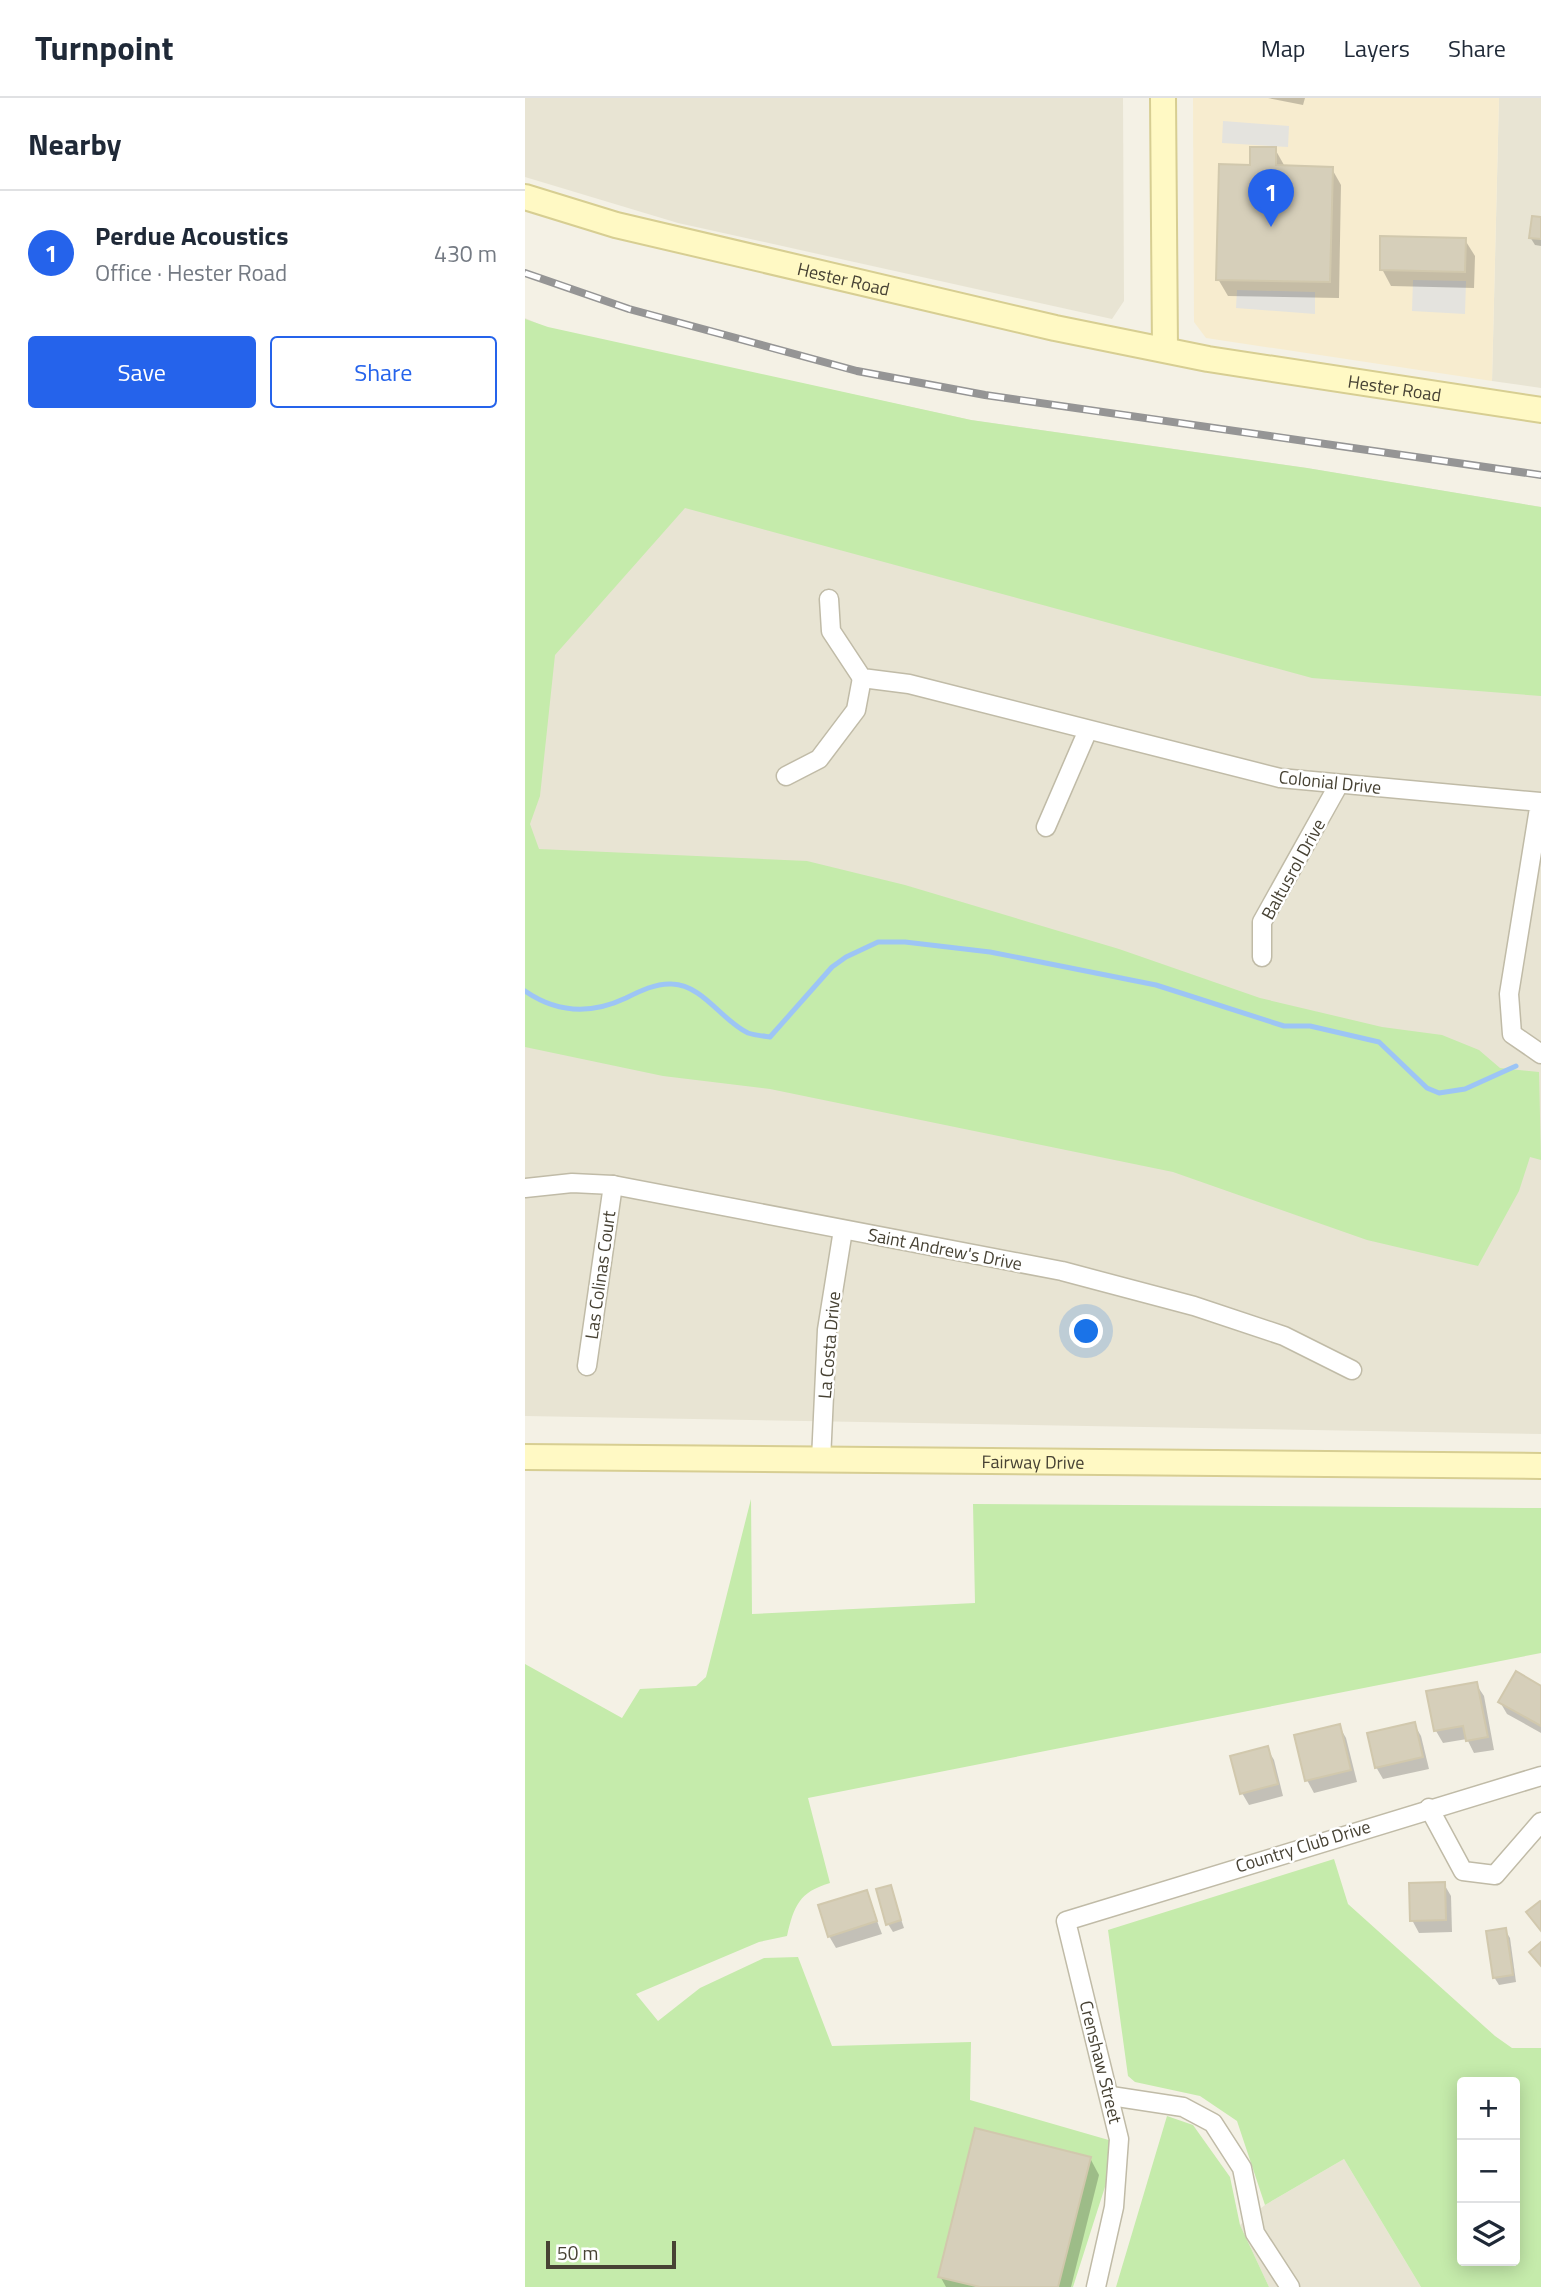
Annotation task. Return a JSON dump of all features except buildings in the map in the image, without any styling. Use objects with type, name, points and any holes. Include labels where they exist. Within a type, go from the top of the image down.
[{"type":"main road","points":[[1163,98],[1165,349]]},
{"type":"main road","name":"Hester Road","points":[[525,197],[616,225],[789,268],[1055,328],[1324,378],[1541,410]]},
{"type":"main road","name":"Fairway Drive","points":[[525,1457],[1541,1466]]},
{"type":"street","points":[[786,776],[819,759],[856,710],[862,678],[831,631],[829,598]]},
{"type":"street","name":"Colonial Drive","points":[[862,678],[909,684],[1280,778],[1540,802],[1509,994],[1512,1034],[1541,1054]]},
{"type":"street","points":[[1047,827],[1088,730]]},
{"type":"street","name":"Baltusrol Drive","points":[[1262,957],[1262,922],[1339,784]]},
{"type":"street","name":"Saint Andrew's Drive","points":[[525,1188],[572,1183],[613,1185],[1062,1271],[1194,1306],[1284,1336],[1352,1370]]},
{"type":"street","name":"Las Colinas Court","points":[[587,1366],[613,1185]]},
{"type":"street","name":"La Costa Drive","points":[[821,1460],[827,1330],[843,1230]]},
{"type":"street","name":"Country Club Drive","points":[[1066,1921],[1429,1808],[1540,1781]]},
{"type":"street","points":[[1429,1808],[1463,1871],[1495,1874],[1541,1822]]},
{"type":"street","name":"Crenshaw Street","points":[[1066,1921],[1111,2096],[1119,2139],[1114,2207],[1097,2287]]},
{"type":"street","points":[[1111,2096],[1183,2107],[1213,2123],[1242,2168],[1255,2234],[1290,2287]]},
{"type":"shaded area","points":[[525,98],[1123,98],[1124,301],[1112,319],[678,223],[525,177]]},
{"type":"shaded area","points":[[1193,98],[1499,98],[1492,381],[1206,338],[1194,322]]},
{"type":"shaded area","points":[[1499,98],[1541,98],[1541,388],[1492,381]]},
{"type":"shaded area","points":[[1223,121],[1289,126],[1288,147],[1222,143]]},
{"type":"shaded area","points":[[1413,280],[1466,281],[1465,314],[1412,311]]},
{"type":"shaded area","points":[[1237,290],[1315,292],[1315,314],[1236,308]]},
{"type":"shaded area","points":[[525,318],[550,329],[971,420],[1307,468],[1541,507],[1541,1434],[525,1416]]},
{"type":"shaded area","points":[[1344,2159],[1421,2287],[1269,2287],[1240,2225],[1265,2205]]},
{"type":"green space","points":[[525,319],[548,327],[971,420],[1307,468],[1541,507],[1541,696],[1312,678],[685,508],[555,655],[540,796],[530,824],[539,849],[807,861],[905,885],[1119,949],[1260,998],[1382,1027],[1442,1035],[1479,1050],[1500,1068],[1539,1072],[1541,1160],[1530,1157],[1519,1191],[1478,1266],[1367,1240],[1173,1172],[770,1089],[663,1076],[525,1047]]},
{"type":"green space","points":[[751,1499],[752,1614],[975,1603],[973,1504],[1541,1508],[1541,1653],[808,1798],[830,1883],[811,1891],[799,1902],[787,1936],[759,1942],[636,1994],[658,2021],[700,1988],[764,1958],[798,1957],[832,2046],[971,2042],[970,2100],[1119,2143],[1073,2287],[525,2287],[525,1664],[622,1718],[640,1689],[696,1686],[706,1677]]},
{"type":"green space","points":[[1334,1859],[1348,1904],[1495,2036],[1512,2048],[1541,2048],[1541,2287],[1421,2287],[1344,2159],[1265,2205],[1237,2121],[1200,2096],[1135,2082],[1128,2076],[1108,1930]]},
{"type":"green space","points":[[1167,2116],[1193,2125],[1230,2177],[1240,2225],[1269,2287],[1116,2287]]},
{"type":"waterway","points":[[525,991],[549,1004],[587,1009],[613,1003],[654,986],[683,986],[703,997],[748,1033],[770,1037],[832,967],[846,957],[878,942],[905,942],[990,952],[1156,985],[1284,1026],[1310,1026],[1379,1042],[1427,1088],[1439,1093],[1465,1089],[1516,1066]]},
{"type":"railway","points":[[525,273],[629,309],[857,371],[985,395],[1541,475]]},
{"type":"place","name":"Perdue Acoustics","points":[[1271,227]]}]
